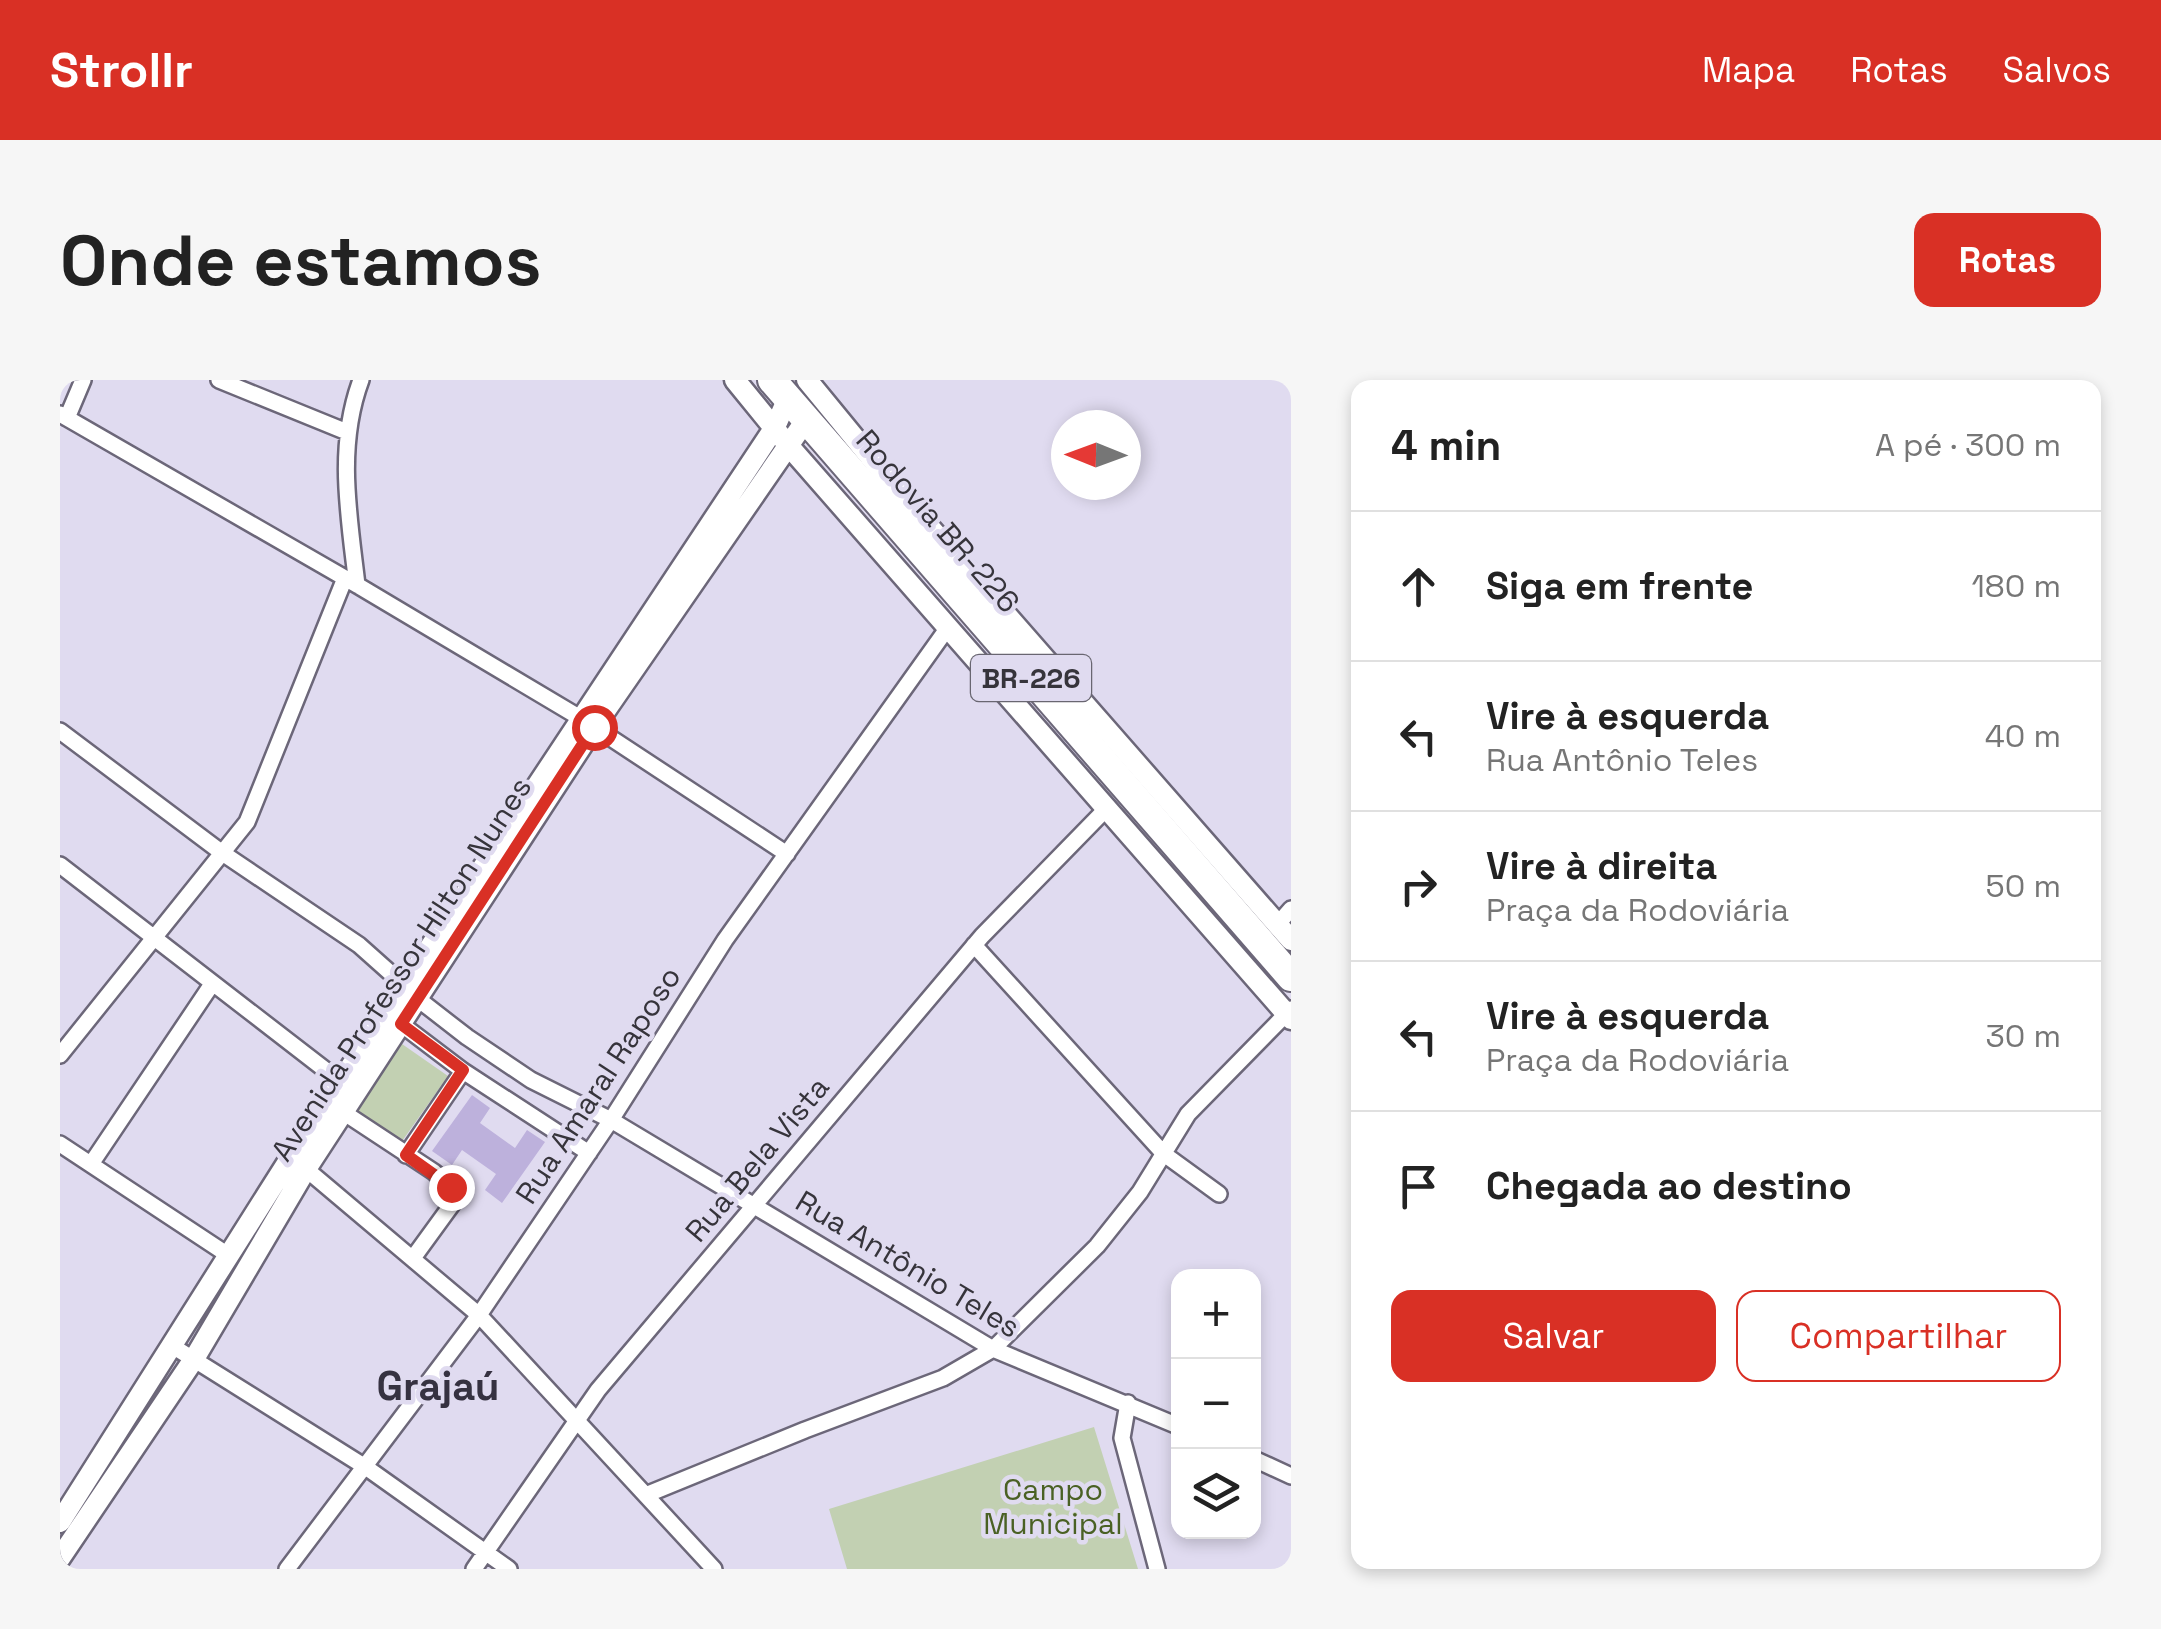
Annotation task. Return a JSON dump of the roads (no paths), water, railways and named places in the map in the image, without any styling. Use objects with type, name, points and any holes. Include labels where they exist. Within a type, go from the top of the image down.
[{"type":"highway","name":"Rodovia BR-226","points":[[789,386],[806,420],[1291,977]]},
{"type":"street","points":[[83,380],[63,416],[588,723],[787,854]]},
{"type":"street","points":[[219,380],[346,432]]},
{"type":"street","points":[[60,1055],[247,822],[351,581],[346,432],[361,380]]},
{"type":"street","points":[[648,1494],[944,1378],[993,1349],[1097,1246],[1140,1192],[1205,1094],[1289,1014],[735,380]]},
{"type":"street","points":[[789,386],[903,497],[1286,924]]},
{"type":"street","name":"Avenida Professor Hilton Nunes","points":[[60,1558],[194,1359],[299,1163],[588,723],[774,427],[789,386]]},
{"type":"street","name":"Avenida Professor Hilton Nunes","points":[[588,723],[806,420]]},
{"type":"street","name":"Rua Amaral Raposo","points":[[287,1569],[479,1315],[612,1120],[726,940],[949,626]]},
{"type":"street","name":"Rua Antônio Teles","points":[[60,731],[220,852],[359,944],[466,1037],[532,1080],[612,1120],[993,1349],[1171,1423]]},
{"type":"street","name":"Rua Bela Vista","points":[[474,1569],[598,1390],[974,945],[1108,808]]},
{"type":"street","points":[[60,865],[342,1082]]},
{"type":"street","points":[[974,945],[1164,1154],[1219,1194]]},
{"type":"street","points":[[91,1164],[212,984]]},
{"type":"street","points":[[395,1019],[463,1070],[589,1153]]},
{"type":"street","name":"Avenida Professor Hilton Nunes","points":[[335,1107],[342,1082],[395,1019]]},
{"type":"street","points":[[406,1155],[463,1070]]},
{"type":"street","points":[[514,1105],[532,1080]]},
{"type":"street","points":[[335,1107],[444,1180],[453,1194],[453,1202],[413,1258]]},
{"type":"street","points":[[60,1144],[228,1255]]},
{"type":"street","points":[[299,1163],[479,1315],[714,1569]]},
{"type":"street","name":"Avenida Professor Hilton Nunes","points":[[60,1522],[228,1255],[299,1163]]},
{"type":"street","points":[[174,1346],[367,1468],[509,1569]]},
{"type":"street","points":[[1128,1403],[1122,1438],[1158,1569]]},
{"type":"street","points":[[1261,1462],[1291,1476]]},
{"type":"district","name":"Grajaú","points":[[438,1386]]},
{"type":"park label","name":"Campo Municipal","points":[[1053,1506]]}]
